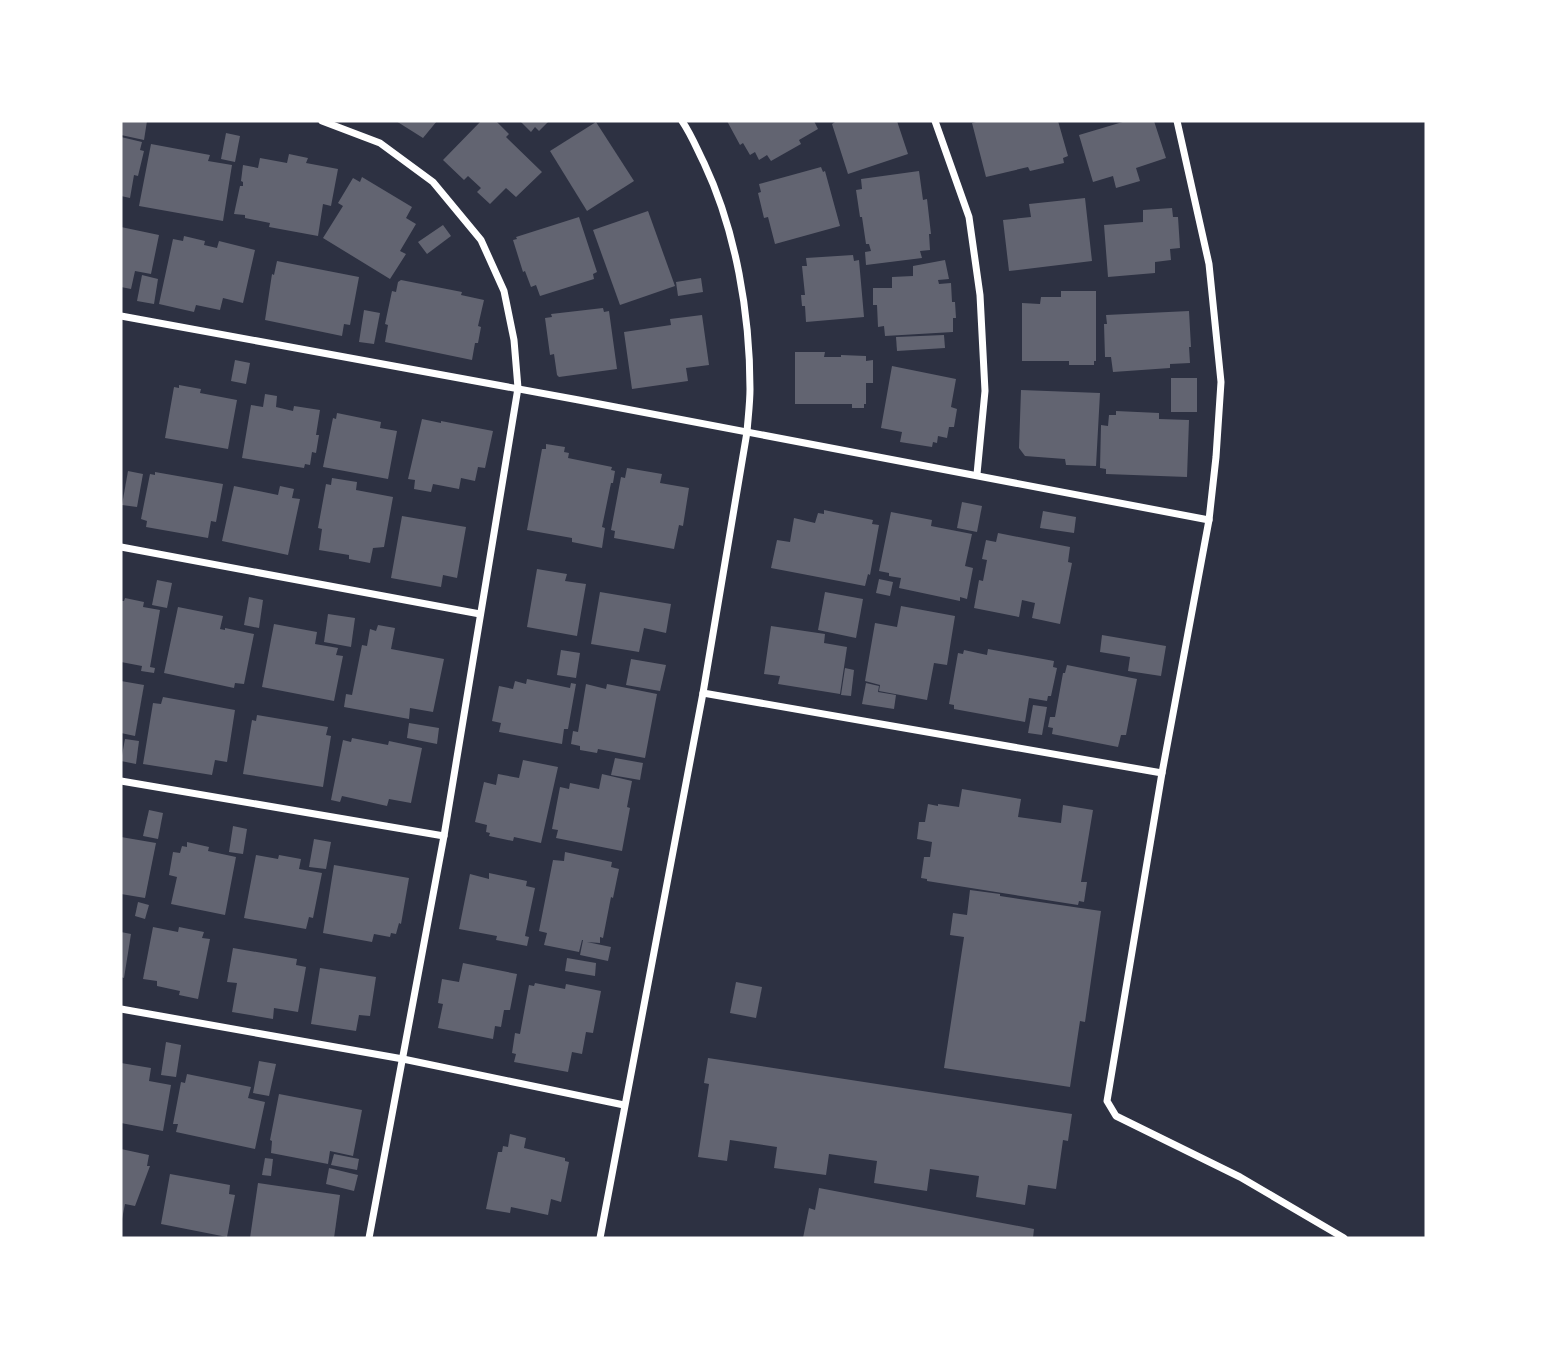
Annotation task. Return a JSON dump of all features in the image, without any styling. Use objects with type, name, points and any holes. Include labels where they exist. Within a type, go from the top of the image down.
[{"type":"street","points":[[321,121],[380,143],[433,182],[481,240],[504,291],[514,340],[518,388],[444,836],[369,1238]]},
{"type":"street","points":[[600,1238],[703,693],[747,432],[751,390],[747,332],[738,268],[715,185],[682,121]]},
{"type":"street","points":[[935,121],[969,218],[980,295],[985,391],[977,474]]},
{"type":"street","points":[[1177,121],[1209,264],[1221,382],[1216,457],[1209,520],[1162,773],[1107,1101],[1116,1116],[1240,1177],[1344,1238]]},
{"type":"street","points":[[121,316],[977,474],[1209,520]]},
{"type":"street","points":[[121,547],[480,614]]},
{"type":"street","points":[[703,693],[1162,773]]},
{"type":"street","points":[[121,781],[444,836]]},
{"type":"street","points":[[121,1009],[403,1059],[624,1105]]},
{"type":"building","points":[[121,121],[147,121],[144,140],[121,135]]},
{"type":"building","points":[[396,121],[437,121],[423,138]]},
{"type":"building","points":[[481,121],[496,121],[509,134],[506,137],[542,172],[516,197],[506,188],[490,204],[477,192],[481,188],[468,176],[464,180],[443,160]]},
{"type":"building","points":[[520,121],[549,121],[539,131],[535,127],[531,132]]},
{"type":"building","points":[[727,121],[814,121],[818,129],[799,140],[801,144],[771,161],[767,155],[759,160],[755,152],[750,155],[743,143],[740,145]]},
{"type":"building","points":[[834,121],[897,121],[908,154],[848,174],[832,124]]},
{"type":"building","points":[[1058,121],[1068,156],[1063,158],[1064,163],[1030,171],[1028,167],[986,177],[972,123]]},
{"type":"building","points":[[1126,121],[1154,121],[1166,158],[1136,168],[1140,181],[1116,188],[1113,176],[1093,182],[1079,135]]},
{"type":"building","points":[[596,122],[634,181],[587,211],[550,151]]},
{"type":"building","points":[[226,133],[240,136],[235,162],[221,159]]},
{"type":"building","points":[[121,137],[142,142],[140,150],[144,151],[138,176],[134,175],[130,198],[121,196]]},
{"type":"building","points":[[151,144],[210,155],[208,161],[232,165],[223,221],[139,206]]},
{"type":"building","points":[[289,154],[308,158],[306,163],[338,169],[331,206],[323,204],[318,236],[269,227],[270,223],[234,214],[240,186],[243,186],[243,165],[258,168],[260,158],[287,163]]},
{"type":"building","points":[[821,167],[823,172],[825,171],[840,226],[775,244],[768,217],[764,218],[758,193],[761,192],[759,184]]},
{"type":"building","points":[[919,171],[923,200],[927,199],[930,250],[920,251],[922,258],[866,265],[865,252],[871,251],[869,244],[866,244],[856,190],[862,189],[861,179]]},
{"type":"building","points":[[362,177],[412,207],[406,218],[416,224],[400,251],[406,254],[390,279],[323,238],[343,206],[338,203],[353,178],[360,182]]},
{"type":"building","points":[[1085,198],[1092,261],[1009,271],[1003,220],[1031,217],[1029,204]]},
{"type":"building","points":[[1172,208],[1173,217],[1178,217],[1180,248],[1170,249],[1171,260],[1155,262],[1155,273],[1108,277],[1104,225],[1143,222],[1143,210]]},
{"type":"building","points":[[648,211],[675,286],[620,305],[593,230]]},
{"type":"building","points":[[579,217],[597,272],[593,274],[594,279],[540,296],[536,285],[531,287],[525,271],[523,272],[513,240]]},
{"type":"building","points":[[443,225],[451,236],[427,254],[418,242]]},
{"type":"building","points":[[121,227],[159,235],[151,274],[135,271],[131,289],[121,287]]},
{"type":"building","points":[[184,236],[205,241],[204,245],[217,248],[219,241],[255,250],[243,303],[223,298],[220,310],[196,305],[194,312],[159,304],[173,239],[183,241]]},
{"type":"building","points":[[853,255],[854,261],[859,260],[864,317],[806,322],[801,295],[805,295],[802,266],[807,266],[806,258]]},
{"type":"building","points":[[945,260],[949,279],[938,280],[939,284],[951,283],[956,318],[953,318],[953,332],[885,336],[884,326],[878,327],[877,305],[873,305],[873,288],[892,288],[892,277],[913,276],[913,266]]},
{"type":"building","points":[[277,261],[359,277],[350,325],[344,324],[342,336],[265,320],[272,274],[274,275]]},
{"type":"building","points":[[142,275],[158,279],[154,304],[137,301]]},
{"type":"building","points":[[701,278],[703,292],[678,296],[676,282]]},
{"type":"building","points":[[401,280],[462,292],[461,295],[484,300],[478,326],[481,327],[478,343],[475,343],[472,360],[385,342],[388,325],[385,324],[392,291],[396,292]]},
{"type":"building","points":[[1061,291],[1096,291],[1094,365],[1069,365],[1069,361],[1022,361],[1022,303],[1040,304],[1041,297],[1061,297]]},
{"type":"building","points":[[603,308],[604,312],[609,311],[617,369],[559,377],[554,354],[550,355],[545,318],[552,317],[551,314]]},
{"type":"building","points":[[364,310],[380,313],[374,344],[359,342]]},
{"type":"building","points":[[1189,311],[1190,363],[1170,364],[1170,368],[1113,372],[1111,357],[1105,357],[1106,315]]},
{"type":"building","points":[[702,315],[709,365],[686,368],[688,381],[632,389],[624,332],[671,325],[670,319]]},
{"type":"building","points":[[944,335],[945,348],[897,351],[896,337]]},
{"type":"building","points":[[795,352],[825,352],[824,357],[866,356],[866,361],[873,360],[873,383],[866,383],[864,408],[852,408],[852,404],[795,404]]},
{"type":"building","points":[[235,360],[250,363],[246,384],[231,381]]},
{"type":"building","points":[[892,366],[956,379],[951,407],[957,409],[954,427],[949,427],[947,438],[938,436],[937,443],[933,442],[932,447],[900,442],[902,432],[881,428]]},
{"type":"building","points":[[1171,378],[1197,378],[1197,412],[1171,412]]},
{"type":"building","points":[[179,385],[201,389],[200,393],[237,400],[228,449],[165,438],[174,387],[179,388]]},
{"type":"building","points":[[1021,390],[1100,393],[1096,466],[1066,465],[1065,459],[1025,456],[1019,448]]},
{"type":"building","points":[[265,394],[277,396],[276,407],[293,411],[294,406],[320,410],[316,453],[312,452],[310,465],[305,464],[304,468],[242,458],[251,405],[263,407]]},
{"type":"building","points":[[1116,411],[1159,413],[1159,419],[1189,420],[1187,477],[1106,474],[1106,469],[1100,468],[1101,425],[1108,426],[1109,415],[1116,415]]},
{"type":"building","points":[[337,413],[381,422],[380,428],[397,431],[388,479],[323,467],[333,418],[336,419]]},
{"type":"building","points":[[422,419],[493,431],[485,468],[478,467],[475,481],[461,478],[459,489],[433,484],[431,492],[414,489],[415,480],[408,479]]},
{"type":"building","points":[[546,444],[565,447],[564,452],[569,453],[568,458],[612,467],[611,470],[615,471],[602,527],[605,528],[602,548],[572,542],[572,538],[527,530],[542,449],[546,449]]},
{"type":"building","points":[[627,468],[662,474],[660,483],[689,488],[683,526],[679,525],[674,549],[614,538],[615,531],[611,530],[621,477],[625,478]]},
{"type":"building","points":[[128,471],[143,474],[137,507],[122,505]]},
{"type":"building","points":[[155,472],[223,484],[216,522],[211,521],[208,538],[146,527],[147,521],[141,519],[150,474],[155,475]]},
{"type":"building","points":[[332,478],[357,482],[356,490],[393,497],[384,547],[373,548],[370,563],[349,559],[349,555],[319,550],[322,529],[318,528],[326,484],[331,485]]},
{"type":"building","points":[[234,486],[278,495],[280,486],[294,489],[292,498],[300,499],[288,555],[222,541]]},
{"type":"building","points":[[962,502],[982,506],[977,532],[957,528]]},
{"type":"building","points":[[824,510],[873,520],[872,524],[879,525],[870,575],[868,574],[865,586],[771,568],[777,540],[790,542],[794,518],[815,523],[818,513],[824,514]]},
{"type":"building","points":[[1043,511],[1076,517],[1074,533],[1040,528]]},
{"type":"building","points":[[891,512],[932,520],[931,526],[972,534],[965,566],[973,568],[967,599],[960,597],[960,601],[899,588],[901,578],[879,571]]},
{"type":"building","points":[[402,516],[466,527],[457,578],[443,575],[441,587],[391,578]]},
{"type":"building","points":[[998,533],[1070,547],[1068,562],[1072,563],[1060,624],[1032,618],[1035,603],[1022,600],[1019,617],[974,608],[979,580],[983,581],[987,560],[982,559],[986,540],[996,542]]},
{"type":"building","points":[[537,569],[567,574],[565,581],[586,584],[577,636],[527,627]]},
{"type":"building","points":[[879,579],[893,582],[890,596],[876,593]]},
{"type":"building","points":[[157,580],[172,583],[167,608],[152,605]]},
{"type":"building","points":[[600,592],[671,604],[666,633],[644,628],[639,652],[591,644]]},
{"type":"building","points":[[825,592],[863,599],[856,638],[818,630]]},
{"type":"building","points":[[249,597],[263,600],[259,628],[244,625]]},
{"type":"building","points":[[125,598],[144,602],[143,607],[160,610],[150,667],[155,668],[154,673],[141,671],[142,666],[121,662],[121,601]]},
{"type":"building","points":[[901,606],[955,616],[947,665],[934,663],[927,700],[879,691],[880,685],[865,681],[875,623],[897,627]]},
{"type":"building","points":[[178,607],[223,616],[220,629],[254,634],[244,684],[235,683],[234,688],[164,673]]},
{"type":"building","points":[[328,614],[355,618],[351,647],[324,642]]},
{"type":"building","points":[[274,624],[317,632],[315,644],[338,648],[336,655],[343,656],[334,701],[262,687]]},
{"type":"building","points":[[378,625],[395,628],[391,649],[444,659],[433,712],[410,708],[409,719],[344,707],[346,694],[352,695],[362,645],[367,646],[370,629],[376,631]]},
{"type":"building","points":[[771,626],[825,634],[824,643],[847,647],[840,694],[778,684],[780,676],[764,674]]},
{"type":"building","points":[[1102,635],[1166,646],[1161,676],[1128,671],[1130,657],[1100,652]]},
{"type":"building","points":[[988,649],[1054,661],[1053,667],[1057,668],[1051,696],[1048,696],[1047,701],[1029,698],[1025,722],[954,709],[954,705],[949,704],[958,653],[963,654],[964,650],[987,655]]},
{"type":"building","points":[[561,650],[580,653],[576,678],[557,675]]},
{"type":"building","points":[[631,659],[666,665],[660,691],[626,685]]},
{"type":"building","points":[[1067,665],[1137,679],[1126,735],[1121,735],[1118,747],[1052,734],[1053,728],[1048,727],[1050,717],[1055,717]]},
{"type":"building","points":[[845,668],[854,670],[851,696],[841,695]]},
{"type":"building","points":[[527,679],[570,688],[571,683],[576,684],[568,729],[564,729],[562,744],[499,732],[501,723],[492,721],[499,686],[513,689],[515,681],[526,684]]},
{"type":"building","points":[[121,681],[144,685],[135,736],[121,733]]},
{"type":"building","points":[[866,683],[879,686],[878,692],[896,695],[894,709],[862,704]]},
{"type":"building","points":[[586,684],[606,689],[607,684],[657,694],[645,758],[598,749],[597,753],[580,750],[580,746],[571,744],[573,731],[578,732]]},
{"type":"building","points":[[163,697],[235,710],[227,762],[215,760],[212,775],[143,764],[153,703],[161,704]]},
{"type":"building","points":[[1033,705],[1047,707],[1042,735],[1028,733]]},
{"type":"building","points":[[257,715],[328,727],[326,735],[331,736],[323,787],[243,774],[252,720],[256,721]]},
{"type":"building","points":[[409,723],[439,728],[437,744],[407,738]]},
{"type":"building","points":[[352,738],[388,745],[389,741],[422,748],[411,803],[389,799],[387,806],[342,796],[340,802],[331,800],[343,740],[351,742]]},
{"type":"building","points":[[125,739],[139,741],[136,764],[121,761]]},
{"type":"building","points":[[615,758],[643,763],[640,780],[611,775]]},
{"type":"building","points":[[523,760],[558,767],[541,843],[514,837],[513,841],[489,836],[490,833],[486,832],[487,825],[475,822],[484,782],[496,785],[498,774],[519,778]]},
{"type":"building","points":[[602,774],[632,781],[622,851],[556,838],[558,830],[552,829],[560,787],[569,789],[570,783],[599,789]]},
{"type":"building","points":[[962,789],[1021,799],[1018,817],[1061,823],[1063,805],[1093,810],[1081,882],[1087,882],[1084,902],[1079,901],[1078,905],[921,878],[924,857],[930,857],[932,842],[917,839],[919,822],[925,822],[928,804],[959,807]]},
{"type":"building","points":[[149,810],[163,813],[158,839],[143,836]]},
{"type":"building","points":[[233,826],[247,829],[243,854],[229,852]]},
{"type":"building","points":[[121,837],[156,843],[145,898],[121,894]]},
{"type":"building","points":[[314,839],[331,842],[326,869],[309,867]]},
{"type":"building","points":[[187,842],[209,847],[208,851],[236,857],[225,915],[171,904],[177,877],[169,875],[173,852],[180,853],[182,846],[187,847]]},
{"type":"building","points":[[565,852],[612,862],[611,867],[619,869],[603,938],[600,937],[600,943],[587,942],[611,947],[608,961],[580,955],[583,940],[579,952],[544,945],[547,933],[539,931],[553,860],[564,861]]},
{"type":"building","points":[[256,855],[301,859],[299,869],[322,873],[313,918],[309,917],[306,929],[244,918]]},
{"type":"building","points":[[334,865],[409,878],[401,924],[399,923],[396,934],[391,933],[390,937],[374,934],[372,942],[323,933]]},
{"type":"building","points":[[489,873],[527,881],[526,886],[535,888],[525,936],[529,937],[527,946],[496,940],[497,936],[459,929],[470,874],[489,879]]},
{"type":"building","points":[[970,890],[1101,911],[1085,1022],[1080,1021],[1070,1087],[944,1068],[964,937],[950,935],[953,913],[967,915]]},
{"type":"building","points":[[138,902],[149,905],[145,919],[135,916]]},
{"type":"building","points":[[153,927],[178,932],[179,927],[204,932],[202,938],[210,939],[198,999],[179,995],[180,991],[157,986],[157,981],[143,979]]},
{"type":"building","points":[[121,932],[131,934],[124,978],[121,977]]},
{"type":"building","points":[[233,948],[297,959],[296,965],[306,967],[298,1012],[274,1008],[273,1019],[232,1012],[237,983],[227,982]]},
{"type":"building","points":[[567,958],[596,963],[595,976],[565,971]]},
{"type":"building","points":[[463,963],[517,974],[510,1010],[504,1010],[501,1027],[495,1026],[493,1039],[438,1028],[443,1004],[438,1003],[442,979],[459,982]]},
{"type":"building","points":[[320,968],[376,977],[370,1016],[359,1015],[356,1031],[311,1024]]},
{"type":"building","points":[[736,982],[762,987],[756,1018],[730,1013]]},
{"type":"building","points":[[535,983],[565,989],[566,984],[601,991],[593,1033],[586,1032],[582,1054],[572,1052],[568,1072],[514,1062],[516,1054],[512,1053],[515,1033],[520,1034],[529,985],[534,986]]},
{"type":"building","points":[[166,1042],[181,1045],[176,1077],[161,1075]]},
{"type":"building","points":[[708,1058],[1072,1114],[1068,1141],[1063,1140],[1056,1189],[1028,1185],[1025,1205],[976,1197],[979,1176],[930,1169],[927,1191],[874,1183],[877,1161],[829,1154],[826,1175],[774,1168],[777,1147],[730,1140],[727,1161],[698,1157],[709,1084],[704,1083]]},
{"type":"building","points":[[259,1061],[276,1064],[269,1096],[253,1093]]},
{"type":"building","points":[[121,1063],[151,1068],[149,1081],[171,1085],[163,1131],[121,1123]]},
{"type":"building","points":[[187,1074],[251,1087],[248,1098],[265,1102],[255,1149],[176,1132],[178,1124],[173,1124],[181,1082],[185,1083]]},
{"type":"building","points":[[279,1094],[362,1110],[353,1156],[330,1151],[328,1164],[271,1153],[270,1140]]},
{"type":"building","points":[[510,1134],[526,1138],[524,1148],[565,1158],[565,1161],[569,1162],[561,1202],[551,1199],[548,1215],[511,1207],[510,1213],[486,1209],[498,1152],[502,1152],[503,1146],[508,1147]]},
{"type":"building","points":[[121,1149],[149,1155],[147,1166],[150,1166],[135,1206],[125,1204],[122,1219],[121,1219]]},
{"type":"building","points":[[334,1154],[359,1159],[357,1170],[331,1165]]},
{"type":"building","points":[[265,1158],[273,1159],[271,1176],[262,1175]]},
{"type":"building","points":[[329,1168],[358,1175],[354,1191],[326,1184]]},
{"type":"building","points":[[170,1174],[230,1185],[229,1194],[235,1195],[227,1237],[161,1224]]},
{"type":"building","points":[[258,1183],[340,1195],[334,1238],[250,1238]]},
{"type":"building","points":[[819,1188],[1034,1229],[1033,1238],[803,1238],[809,1208],[815,1210]]}]
